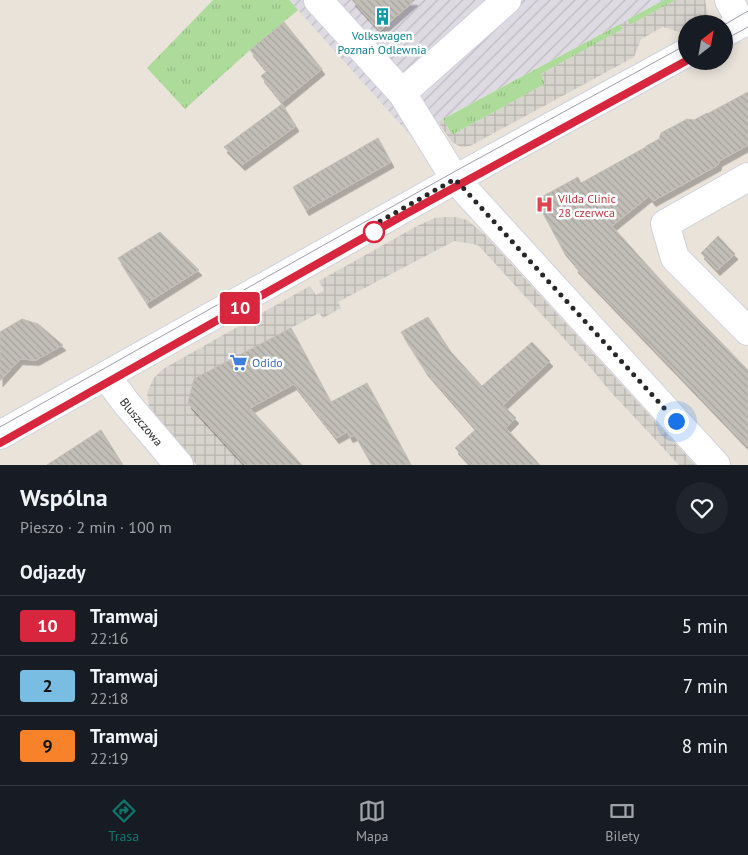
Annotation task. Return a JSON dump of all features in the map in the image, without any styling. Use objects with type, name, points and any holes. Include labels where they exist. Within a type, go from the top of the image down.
[{"type":"street","points":[[318,0],[402,93],[455,179],[716,465]]},
{"type":"street","points":[[402,93],[507,0]]},
{"type":"street","points":[[0,435],[455,179],[678,57]]},
{"type":"street","points":[[748,177],[665,224],[675,258],[748,331]]},
{"type":"street","name":"Bluszczowa","points":[[106,376],[127,404],[179,465]]},
{"type":"shaded area","name":"Volkswagen Poznań Odlewnia","points":[[289,0],[664,0],[411,136]]},
{"type":"shaded area","points":[[676,0],[705,0],[708,15],[678,15],[678,32],[663,27],[641,39],[634,57],[470,146],[461,147],[452,142],[438,122],[443,119],[452,135],[545,84],[541,74],[623,29],[620,24],[627,20],[630,25]]},
{"type":"shaded area","points":[[445,217],[467,220],[484,234],[695,465],[679,465],[478,245],[454,241],[338,302],[341,308],[323,318],[319,313],[195,379],[188,403],[245,465],[197,465],[150,412],[147,393],[153,379],[163,369],[310,286],[316,295],[324,290],[319,281],[419,225],[435,218]]},
{"type":"green space","points":[[213,0],[289,0],[298,10],[250,50],[185,109],[147,68]]},
{"type":"green space","points":[[664,0],[676,0],[630,25],[627,20]]},
{"type":"green space","points":[[620,24],[623,29],[541,74],[545,84],[452,135],[443,119]]},
{"type":"building","name":"Volkswagen Poznań Odlewnia","points":[[352,0],[415,0],[380,31]]},
{"type":"building","points":[[284,22],[322,69],[282,102],[261,76],[267,71],[250,50]]},
{"type":"building","points":[[748,92],[748,145],[719,161],[718,165],[653,201],[649,196],[612,226],[667,287],[748,370],[748,447],[575,267],[576,265],[563,250],[536,200],[578,177],[581,183],[659,139],[661,133],[687,119],[694,120],[707,114]]},
{"type":"building","points":[[282,104],[296,126],[242,165],[224,147]]},
{"type":"building","points":[[378,138],[391,162],[306,210],[293,187]]},
{"type":"building","points":[[160,232],[199,270],[147,303],[118,258]]},
{"type":"building","points":[[718,236],[735,254],[717,270],[701,253]]},
{"type":"building","points":[[428,317],[451,352],[482,386],[532,342],[550,361],[503,405],[516,418],[506,428],[540,465],[471,465],[455,448],[476,429],[425,370],[401,332]]},
{"type":"building","points":[[22,319],[38,324],[63,345],[36,360],[20,359],[0,381],[0,332]]},
{"type":"building","points":[[291,328],[331,402],[367,383],[411,465],[372,465],[355,435],[350,437],[346,429],[347,432],[336,438],[294,384],[250,408],[302,465],[245,465],[188,403],[194,379]]},
{"type":"building","points":[[101,430],[123,465],[47,465]]},
{"type":"tram line","points":[[733,20],[748,11]]},
{"type":"tram line","points":[[733,35],[748,27]]},
{"type":"tram line","points":[[0,427],[452,173],[678,49]]},
{"type":"tram line","points":[[0,443],[401,216],[678,65]]},
{"type":"tram line","name":"10","points":[[0,443],[402,216],[678,65]]},
{"type":"place","name":"Volkswagen Poznań Odlewnia","points":[[382,16]]},
{"type":"place","name":"Vilda Clinic 28 czerwca","points":[[544,205]]},
{"type":"place","name":"Odido","points":[[238,362]]},
{"type":"route","points":[[374,232],[370,227],[455,179],[676,421]]}]
